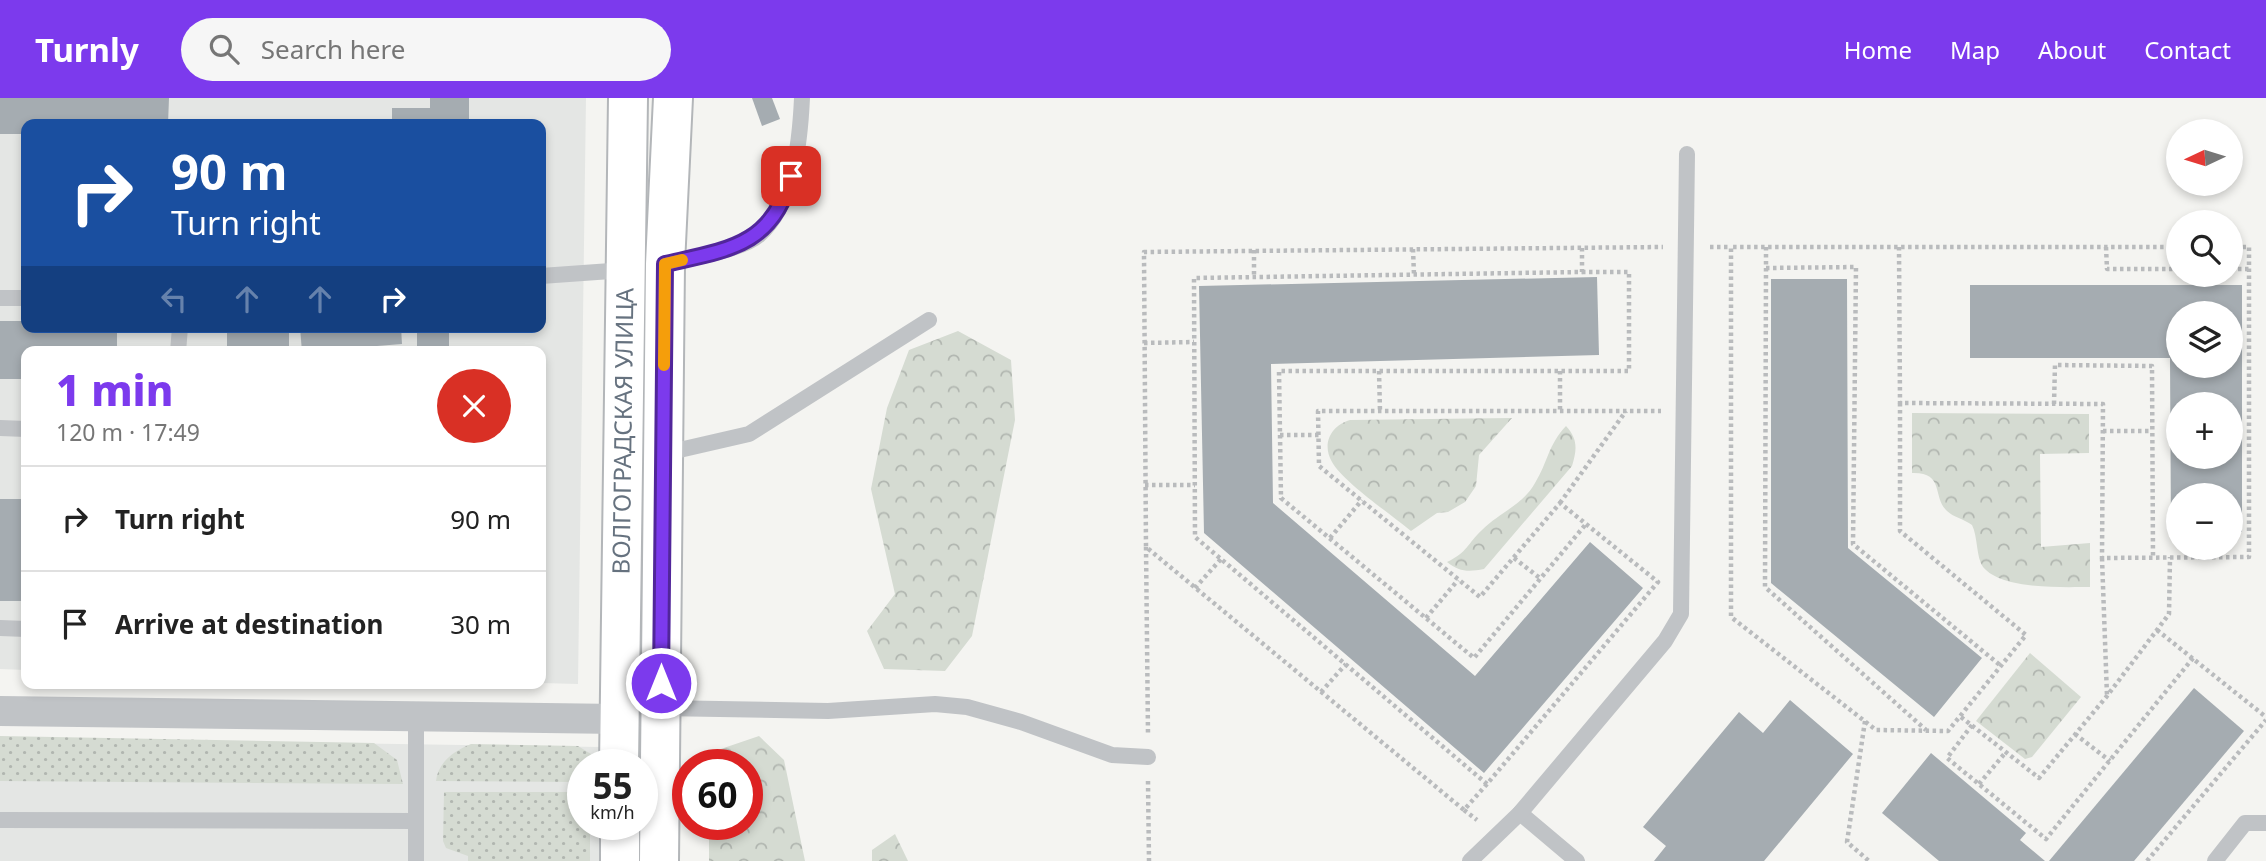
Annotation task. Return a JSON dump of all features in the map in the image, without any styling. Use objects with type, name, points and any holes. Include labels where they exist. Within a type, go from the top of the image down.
[{"type":"main road","name":"ВОЛГОГРАДСКАЯ УЛИЦА","points":[[620,749],[628,98]]},
{"type":"main road","name":"ВОЛГОГРАДСКАЯ УЛИЦА","points":[[659,861],[665,264],[673,98]]},
{"type":"main road","points":[[620,840],[620,861]]},
{"type":"street","points":[[0,711],[619,719]]},
{"type":"lane","points":[[665,264],[721,251],[758,236],[786,196],[801,135],[802,98]]},
{"type":"lane","points":[[1470,861],[1520,813],[1665,642],[1681,614],[1687,154]]},
{"type":"lane","points":[[546,276],[625,270]]},
{"type":"lane","points":[[0,298],[21,298]]},
{"type":"lane","points":[[662,454],[749,434],[929,320]]},
{"type":"lane","points":[[0,428],[21,429]]},
{"type":"lane","points":[[0,628],[21,629]]},
{"type":"lane","points":[[660,708],[828,711],[935,704],[967,707],[1021,722],[1112,755],[1148,757]]},
{"type":"lane","points":[[416,716],[416,861]]},
{"type":"lane","points":[[1520,813],[1577,861]]},
{"type":"lane","points":[[0,820],[416,821]]},
{"type":"lane","points":[[2215,861],[2245,823],[2266,823]]},
{"type":"path","points":[[1149,861],[1144,252],[1686,247],[2166,247]]},
{"type":"path","points":[[1731,247],[1731,617],[1876,730],[1948,731],[2026,635],[1900,531],[1899,247]]},
{"type":"path","points":[[1766,247],[1765,587],[1926,731]]},
{"type":"path","points":[[2106,247],[2106,269],[2166,269]]},
{"type":"path","points":[[2243,247],[2249,247],[2249,557],[2243,557]]},
{"type":"path","points":[[1582,248],[1582,272]]},
{"type":"path","points":[[1413,249],[1414,275]]},
{"type":"path","points":[[1254,250],[1254,277]]},
{"type":"path","points":[[1766,268],[1856,267],[1853,544],[2001,666]]},
{"type":"path","points":[[2243,269],[2249,269]]},
{"type":"path","points":[[1487,783],[1195,537],[1194,278],[1629,272],[1629,371],[1279,371],[1281,498],[1474,658],[1586,524]]},
{"type":"path","points":[[1144,343],[1194,342]]},
{"type":"path","points":[[2054,404],[2055,365],[2152,366],[2153,558]]},
{"type":"path","points":[[1378,371],[1380,411]]},
{"type":"path","points":[[1560,371],[1560,411]]},
{"type":"path","points":[[1900,403],[2103,404],[2102,558],[2107,696]]},
{"type":"path","points":[[1626,411],[1560,503],[1480,597],[1319,466],[1318,411],[1380,411],[1560,411],[1626,411],[1684,411]]},
{"type":"path","points":[[2103,431],[2152,431]]},
{"type":"path","points":[[1280,435],[1319,435]]},
{"type":"path","points":[[1145,485],[1195,485]]},
{"type":"path","points":[[1330,538],[1362,500]]},
{"type":"path","points":[[1146,547],[1464,810],[1658,582],[1560,503]]},
{"type":"path","points":[[2102,558],[2166,557]]},
{"type":"path","points":[[1514,558],[1541,579]]},
{"type":"path","points":[[1195,588],[1221,559]]},
{"type":"path","points":[[1961,717],[2039,778],[2107,696],[2169,614],[2170,560]]},
{"type":"path","points":[[1426,618],[1458,580]]},
{"type":"path","points":[[2147,861],[2266,719],[2157,630]]},
{"type":"path","points":[[1972,726],[1947,758],[2046,839],[2193,658]]},
{"type":"path","points":[[1321,691],[1346,664]]},
{"type":"path","points":[[1865,721],[1847,842],[1869,861]]},
{"type":"path","points":[[2075,734],[2110,761]]},
{"type":"path","points":[[1979,784],[2006,752]]},
{"type":"shaded area","points":[[0,98],[586,98],[578,684],[546,683],[546,346],[21,346],[21,670],[0,669]]},
{"type":"shaded area","points":[[0,738],[600,747],[567,749],[567,840],[600,840],[600,861],[0,861]]},
{"type":"green space","points":[[958,331],[1011,360],[1015,420],[972,636],[945,671],[884,669],[867,631],[895,594],[871,489],[887,408],[909,350]]},
{"type":"green space","points":[[1912,413],[2089,414],[2089,453],[2040,454],[2041,547],[2090,543],[2090,587],[2033,586],[2004,580],[1983,567],[1972,525],[1947,511],[1934,481],[1922,474],[1912,473]]},
{"type":"green space","points":[[1512,418],[1479,455],[1476,486],[1465,502],[1448,512],[1437,513],[1411,531],[1346,479],[1329,455],[1328,442],[1333,430],[1350,420]]},
{"type":"green space","points":[[1566,426],[1573,435],[1575,445],[1572,466],[1484,569],[1464,570],[1447,562],[1459,555],[1482,530],[1530,491],[1555,440]]},
{"type":"green space","points":[[2030,653],[2081,697],[2032,757],[2025,759],[1976,721]]},
{"type":"green space","points":[[0,736],[374,743],[397,760],[403,784],[0,781]]},
{"type":"green space","points":[[759,736],[784,760],[805,861],[709,861],[709,840],[763,840],[763,749],[721,749]]},
{"type":"green space","points":[[471,744],[578,746],[583,749],[567,749],[567,782],[436,781],[440,768],[459,750]]},
{"type":"green space","points":[[444,792],[567,792],[567,840],[590,840],[590,861],[468,861],[468,856],[446,848],[443,841]]},
{"type":"green space","points":[[895,834],[908,861],[872,861],[872,850]]},
{"type":"building","points":[[0,98],[169,98],[168,119],[21,119],[21,134],[0,134]]},
{"type":"building","points":[[430,98],[469,98],[469,119],[392,119],[392,108],[430,108]]},
{"type":"building","points":[[752,98],[772,98],[780,119],[762,126]]},
{"type":"building","points":[[1597,277],[1599,355],[1271,364],[1273,503],[1475,676],[1590,542],[1643,588],[1484,773],[1204,533],[1199,286]]},
{"type":"building","points":[[1771,279],[1847,279],[1848,548],[1982,658],[1934,717],[1771,583]]},
{"type":"building","points":[[1970,285],[2242,287],[2242,301],[2166,301],[2166,358],[1970,358]]},
{"type":"building","points":[[0,321],[21,321],[21,333],[117,333],[117,346],[21,346],[21,379],[0,379]]},
{"type":"building","points":[[227,333],[289,333],[289,346],[227,346]]},
{"type":"building","points":[[300,333],[401,333],[402,344],[302,346]]},
{"type":"building","points":[[417,333],[449,333],[449,346],[417,346]]},
{"type":"building","points":[[2170,378],[2242,378],[2242,392],[2170,392]]},
{"type":"building","points":[[2171,469],[2242,469],[2242,483],[2171,483]]},
{"type":"building","points":[[0,499],[21,499],[21,601],[0,601]]},
{"type":"building","points":[[2194,688],[2244,731],[2134,861],[2049,861]]},
{"type":"building","points":[[1790,700],[1853,754],[1764,861],[1654,861],[1666,846],[1643,827],[1739,712],[1763,733]]},
{"type":"building","points":[[1931,753],[2026,833],[2020,840],[2045,861],[1939,861],[1882,813]]},
{"type":"slow traffic","points":[[664,365],[665,264],[682,260]]},
{"type":"route","points":[[661,683],[665,264],[721,251],[758,236],[786,196],[791,176]]}]
